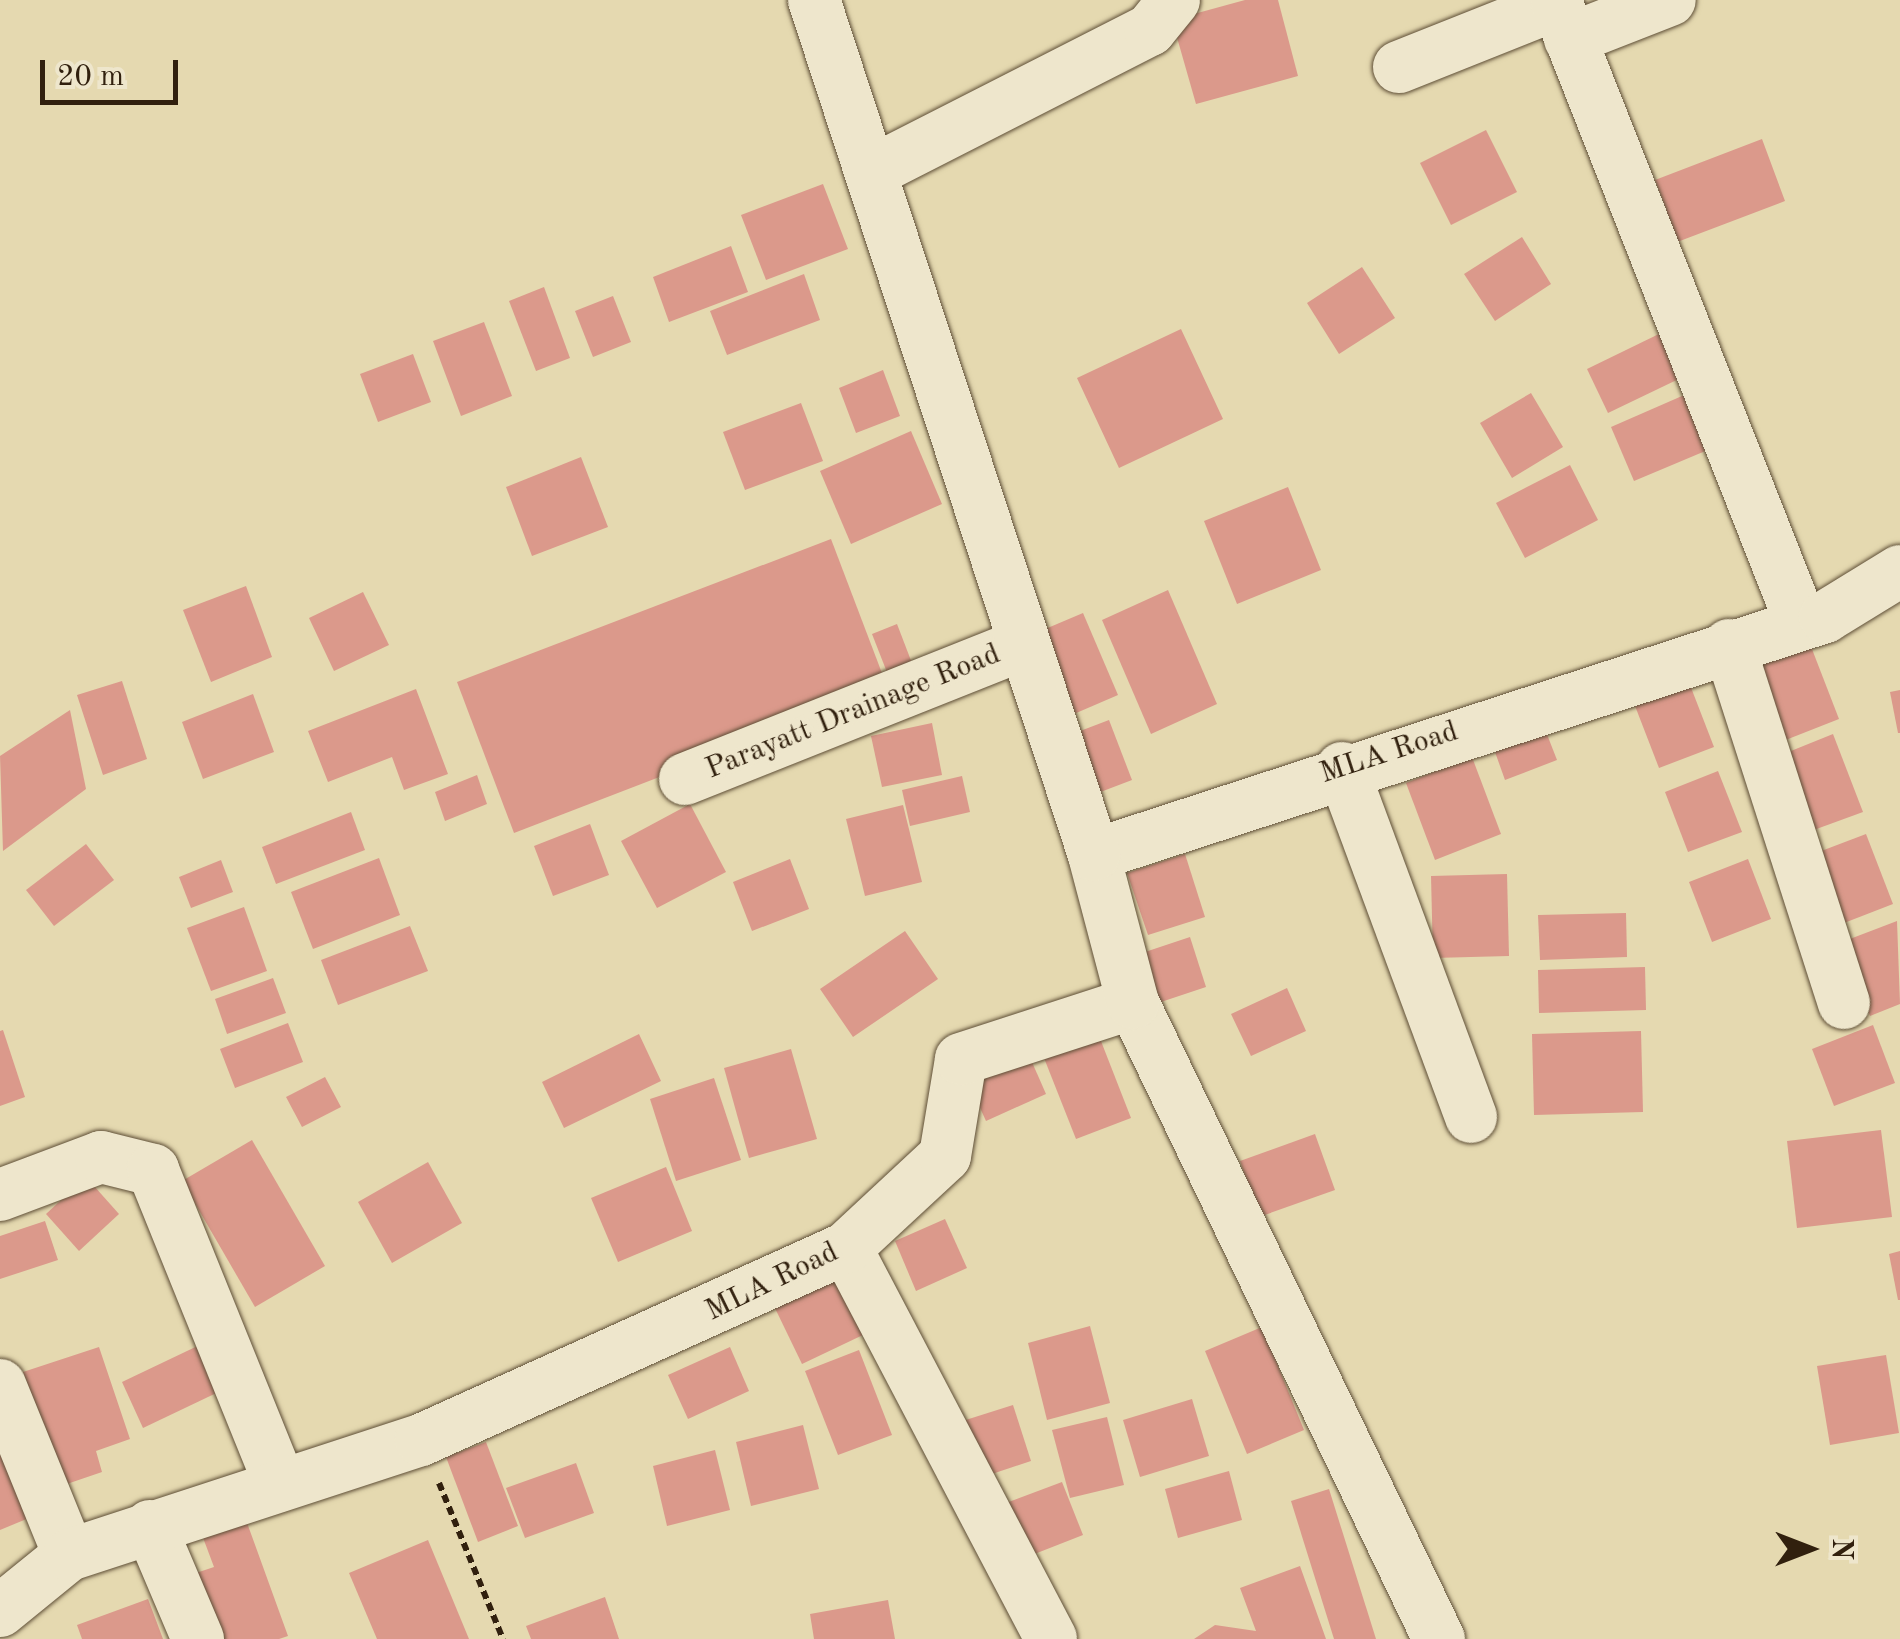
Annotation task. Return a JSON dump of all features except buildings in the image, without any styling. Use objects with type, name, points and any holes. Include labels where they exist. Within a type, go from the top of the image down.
[{"type":"street","points":[[814,0],[1022,645],[1094,854],[1133,1003],[1439,1639]]},
{"type":"street","points":[[871,172],[1150,30],[1174,0]]},
{"type":"street","points":[[1570,39],[1670,0]]},
{"type":"street","points":[[1399,67],[1557,4],[1801,623]]},
{"type":"street","name":"MLA Road","points":[[1094,854],[1342,768],[1801,623],[1900,572]]},
{"type":"street","name":"Parayatt Drainage Road","points":[[685,779],[1022,645]]},
{"type":"street","points":[[1729,645],[1844,1004]]},
{"type":"street","points":[[1342,768],[1471,1117]]},
{"type":"street","name":"MLA Road","points":[[0,1611],[69,1555],[421,1440],[846,1248],[944,1156],[961,1060],[1133,1003]]},
{"type":"street","points":[[0,1195],[101,1157],[153,1170],[280,1485]]},
{"type":"street","points":[[846,1248],[1051,1639]]},
{"type":"street","points":[[3,1398],[69,1555]]},
{"type":"street","points":[[150,1526],[198,1639]]},
{"type":"path","points":[[421,1440],[503,1639]]}]
